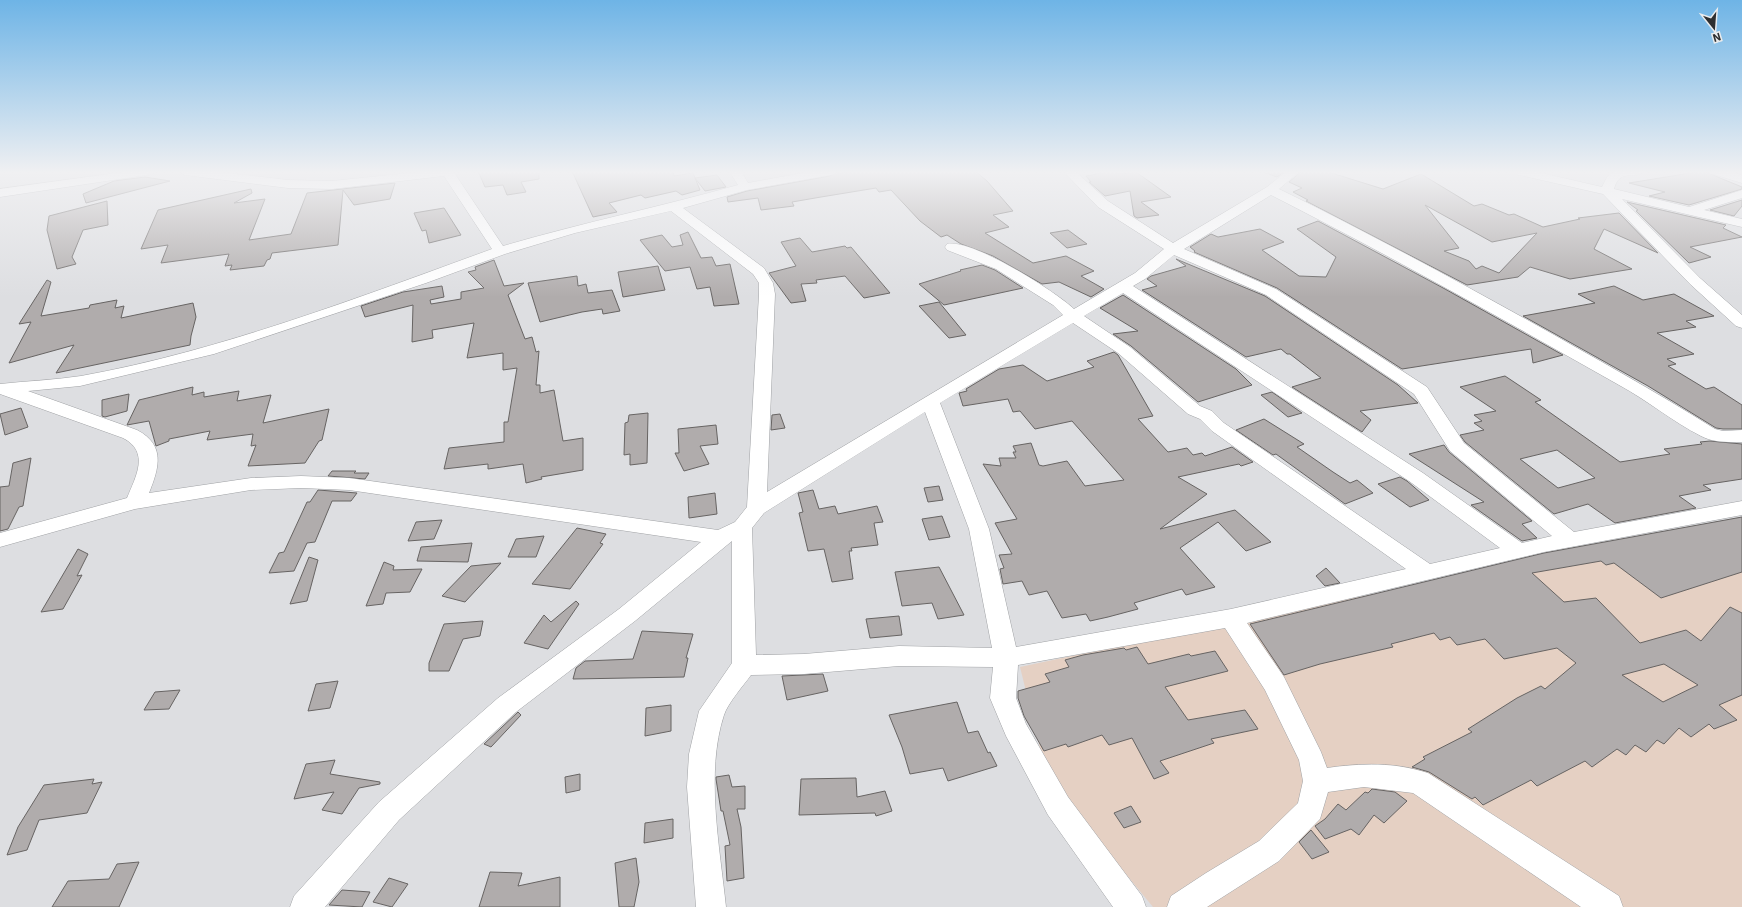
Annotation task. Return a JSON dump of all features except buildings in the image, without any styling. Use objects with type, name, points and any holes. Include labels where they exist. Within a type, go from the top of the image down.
[{"type":"street","points":[[476,213],[500,251]]},
{"type":"street","points":[[3,389],[80,381],[137,369],[208,351],[266,333],[421,280],[500,251],[572,230],[645,213]]},
{"type":"street","points":[[682,213],[759,271],[766,283],[767,294],[759,442],[758,508]]},
{"type":"street","points":[[1118,213],[1173,249],[1271,292],[1421,391],[1457,447],[1570,540]]},
{"type":"street","points":[[305,907],[389,811],[506,705],[628,615],[720,538],[742,527],[758,508],[930,400],[1140,276],[1173,249],[1232,213]]},
{"type":"street","points":[[1319,213],[1353,230],[1648,394],[1708,434],[1722,437],[1742,436]]},
{"type":"street","points":[[1629,213],[1685,270],[1742,323]]},
{"type":"street","points":[[1704,213],[1742,223]]},
{"type":"street","points":[[952,247],[1001,266],[1058,302],[1073,316],[1124,350],[1194,410],[1206,415],[1218,427],[1426,572]]},
{"type":"street","points":[[1123,286],[1416,477],[1519,551]]},
{"type":"street","points":[[3,389],[130,434],[144,443],[148,454],[147,471],[135,502]]},
{"type":"street","points":[[930,400],[979,529],[1006,658],[1003,698],[1015,728],[1058,806],[1131,907]]},
{"type":"street","points":[[0,540],[135,502],[251,484],[301,482],[349,484],[720,538]]},
{"type":"street","points":[[744,665],[804,664],[899,656],[1006,658],[1231,618],[1570,540],[1742,508]]},
{"type":"street","points":[[711,907],[701,787],[702,754],[712,711],[744,665],[742,527]]},
{"type":"street","points":[[1182,907],[1268,851],[1310,810],[1317,781],[1312,760],[1275,684],[1231,618]]},
{"type":"street","points":[[1317,781],[1364,775],[1418,782],[1608,907]]},
{"type":"shaded area","points":[[1742,524],[1742,907],[1153,907],[1048,780],[1020,667],[1259,616]]}]
